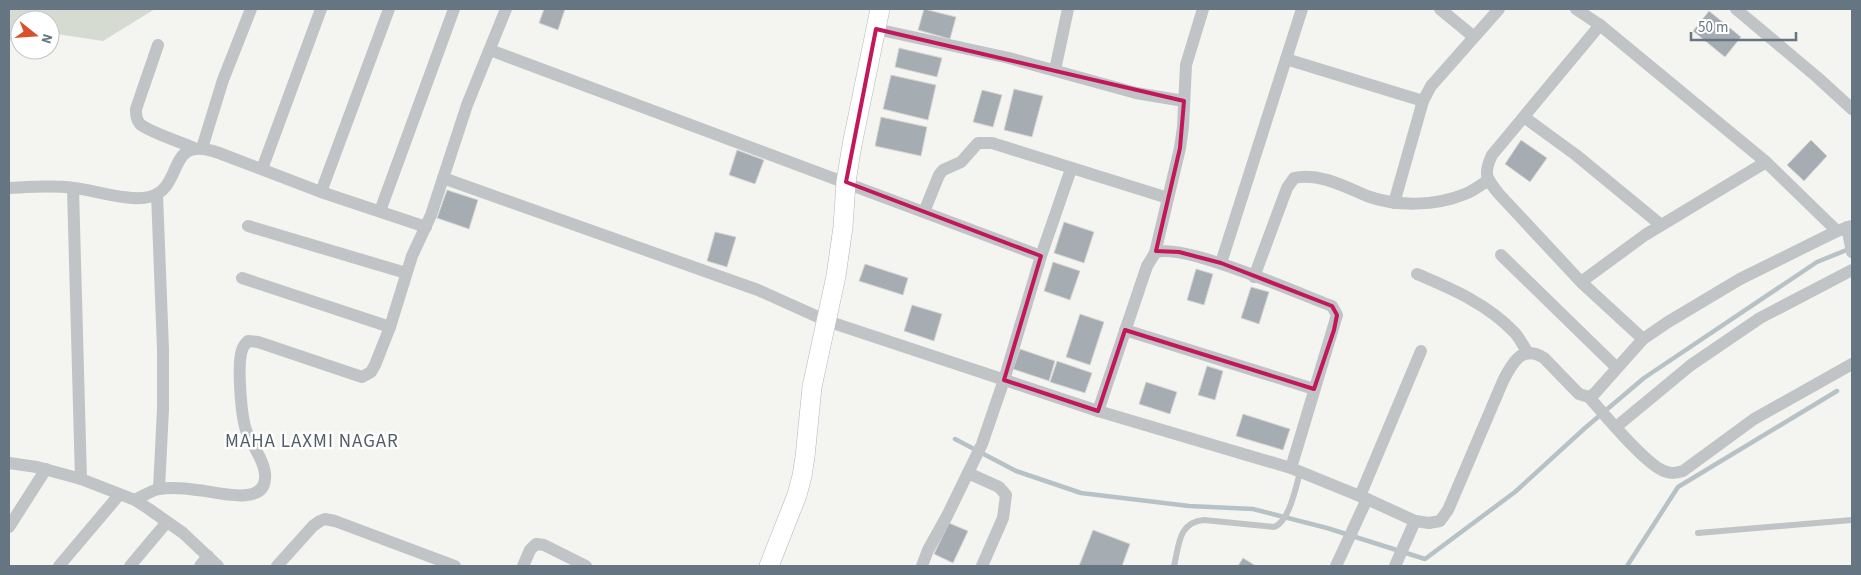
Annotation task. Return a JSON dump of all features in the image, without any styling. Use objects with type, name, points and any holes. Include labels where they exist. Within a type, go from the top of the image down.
[{"type":"street","points":[[198,148],[222,80],[251,9]]},
{"type":"street","points":[[262,169],[321,9]]},
{"type":"street","points":[[321,192],[389,9]]},
{"type":"street","points":[[380,211],[454,9]]},
{"type":"street","points":[[134,500],[159,489],[197,490],[235,496],[254,493],[264,485],[265,471],[245,428],[243,413],[240,356],[244,345],[248,341],[258,342],[362,377],[370,372],[375,365],[390,327],[406,273],[426,227],[467,105],[506,9]]},
{"type":"street","points":[[772,566],[802,476],[812,387],[827,322],[842,236],[846,182],[852,145],[880,9]]},
{"type":"street","points":[[1055,70],[1068,9]]},
{"type":"street","points":[[1098,410],[1146,266],[1155,253],[1180,148],[1186,65],[1203,9]]},
{"type":"street","points":[[1221,263],[1302,9]]},
{"type":"street","points":[[1440,9],[1474,37]]},
{"type":"street","points":[[1394,203],[1423,101],[1431,86],[1499,9]]},
{"type":"street","points":[[1576,9],[1590,13],[1600,25],[1846,230],[1852,252]]},
{"type":"street","points":[[1736,9],[1852,109]]},
{"type":"street","points":[[1600,25],[1492,155],[1486,169],[1488,180],[1581,282],[1643,339]]},
{"type":"street","points":[[876,29],[1055,70],[1136,93],[1184,101]]},
{"type":"street","points":[[158,45],[136,109],[137,119],[148,128],[321,192],[426,227]]},
{"type":"street","points":[[490,50],[1041,256]]},
{"type":"street","points":[[1286,58],[1423,101]]},
{"type":"street","points":[[1524,117],[1576,155],[1661,225]]},
{"type":"street","points":[[924,212],[943,170],[961,162],[974,146],[982,142],[992,143],[1168,198]]},
{"type":"street","points":[[9,188],[45,186],[73,188],[134,198],[148,198],[157,194],[170,180],[184,153],[198,148]]},
{"type":"street","points":[[1581,282],[1644,235],[1766,162]]},
{"type":"street","points":[[922,566],[928,550],[982,444],[1004,380],[1041,256],[1071,169]]},
{"type":"street","points":[[1254,276],[1287,188],[1294,178],[1304,176],[1314,178],[1344,186],[1370,197],[1394,203],[1416,204],[1465,194],[1488,180]]},
{"type":"street","points":[[443,178],[758,290],[827,322],[1098,410],[1296,470],[1364,497],[1415,521],[1428,523],[1440,521],[1448,510],[1503,381],[1512,364],[1528,353],[1537,353],[1544,358],[1579,394],[1589,397],[1640,452],[1662,471],[1672,474],[1683,471],[1754,419],[1852,364]]},
{"type":"street","points":[[73,188],[81,479]]},
{"type":"street","points":[[157,194],[163,349],[163,408],[159,489]]},
{"type":"street","points":[[248,226],[406,273]]},
{"type":"street","points":[[1589,397],[1595,393],[1643,339],[1692,306],[1740,279],[1846,230]]},
{"type":"street","points":[[1155,253],[1168,250],[1221,263],[1332,306],[1337,315],[1334,330],[1314,388],[1296,470]]},
{"type":"street","points":[[1501,255],[1618,368]]},
{"type":"street","points":[[1614,424],[1691,365],[1753,323],[1852,270]]},
{"type":"street","points":[[1417,274],[1455,290],[1491,312],[1516,334],[1528,353]]},
{"type":"street","points":[[242,278],[390,327]]},
{"type":"street","points":[[1125,330],[1314,388]]},
{"type":"street","points":[[1336,566],[1355,525],[1364,497],[1421,351]]},
{"type":"street","points":[[9,462],[46,469],[81,479],[134,500],[168,522],[204,561],[218,566]]},
{"type":"street","points":[[9,527],[46,469]]},
{"type":"street","points":[[968,473],[999,487],[1006,495],[1003,518],[982,566]]},
{"type":"street","points":[[59,566],[119,495]]},
{"type":"street","points":[[277,566],[320,520],[325,519],[352,526],[455,566]]},
{"type":"street","points":[[1398,561],[1415,521]]},
{"type":"street","points":[[130,566],[168,522]]},
{"type":"street","points":[[523,566],[530,550],[536,544],[544,545],[586,566]]},
{"type":"lane","points":[[1174,566],[1182,533],[1186,525],[1194,521],[1204,520],[1274,527],[1279,525],[1283,521],[1289,507],[1296,470]]},
{"type":"lane","points":[[1698,533],[1852,520]]},
{"type":"highlighted area","points":[[876,29],[1184,101],[1180,148],[1156,251],[1179,252],[1221,263],[1332,306],[1337,315],[1334,330],[1314,389],[1125,330],[1098,411],[1004,380],[1041,256],[846,182]]},
{"type":"shaded area","points":[[9,9],[155,9],[103,41],[60,35],[60,10],[10,10],[9,41]]},
{"type":"building","points":[[544,9],[565,9],[558,30],[539,23]]},
{"type":"building","points":[[924,9],[956,17],[950,39],[918,30]]},
{"type":"building","points":[[1709,11],[1741,37],[1725,57],[1693,31]]},
{"type":"building","points":[[899,48],[942,58],[937,77],[895,67]]},
{"type":"building","points":[[891,75],[936,85],[928,120],[883,109]]},
{"type":"building","points":[[1014,89],[1043,96],[1032,137],[1004,130]]},
{"type":"building","points":[[982,90],[1002,95],[993,127],[973,122]]},
{"type":"building","points":[[881,117],[927,127],[921,156],[875,146]]},
{"type":"building","points":[[1521,140],[1547,158],[1530,182],[1505,164]]},
{"type":"building","points":[[1811,140],[1827,156],[1804,181],[1787,165]]},
{"type":"building","points":[[737,150],[764,160],[755,184],[729,175]]},
{"type":"building","points":[[447,190],[478,200],[469,229],[437,218]]},
{"type":"building","points":[[1064,222],[1094,232],[1084,263],[1054,253]]},
{"type":"building","points":[[715,232],[736,237],[727,267],[707,261]]},
{"type":"building","points":[[1053,262],[1080,271],[1070,300],[1044,291]]},
{"type":"building","points":[[865,264],[908,278],[903,295],[859,281]]},
{"type":"building","points":[[1196,269],[1213,274],[1204,305],[1187,300]]},
{"type":"building","points":[[1251,287],[1269,292],[1259,324],[1241,318]]},
{"type":"building","points":[[912,305],[942,314],[934,341],[904,331]]},
{"type":"building","points":[[1080,314],[1104,322],[1090,365],[1066,357]]},
{"type":"building","points":[[1020,349],[1055,361],[1049,381],[1013,369]]},
{"type":"building","points":[[1057,361],[1092,373],[1085,393],[1050,382]]},
{"type":"building","points":[[1207,366],[1223,371],[1215,400],[1198,395]]},
{"type":"building","points":[[1146,382],[1177,392],[1170,414],[1139,404]]},
{"type":"building","points":[[1243,414],[1290,429],[1283,450],[1236,436]]},
{"type":"building","points":[[949,523],[968,531],[953,563],[934,554]]},
{"type":"building","points":[[1093,530],[1130,544],[1122,566],[1079,566]]},
{"type":"building","points":[[1243,558],[1256,566],[1238,566]]},
{"type":"waterway","points":[[955,439],[1016,471],[1081,493],[1189,506],[1253,509],[1327,528],[1425,559],[1515,492],[1585,428],[1644,378],[1817,262],[1849,249]]},
{"type":"waterway","points":[[1627,566],[1678,487],[1837,391]]},
{"type":"district","name":"MAHA LAXMI NAGAR","points":[[312,441]]}]
